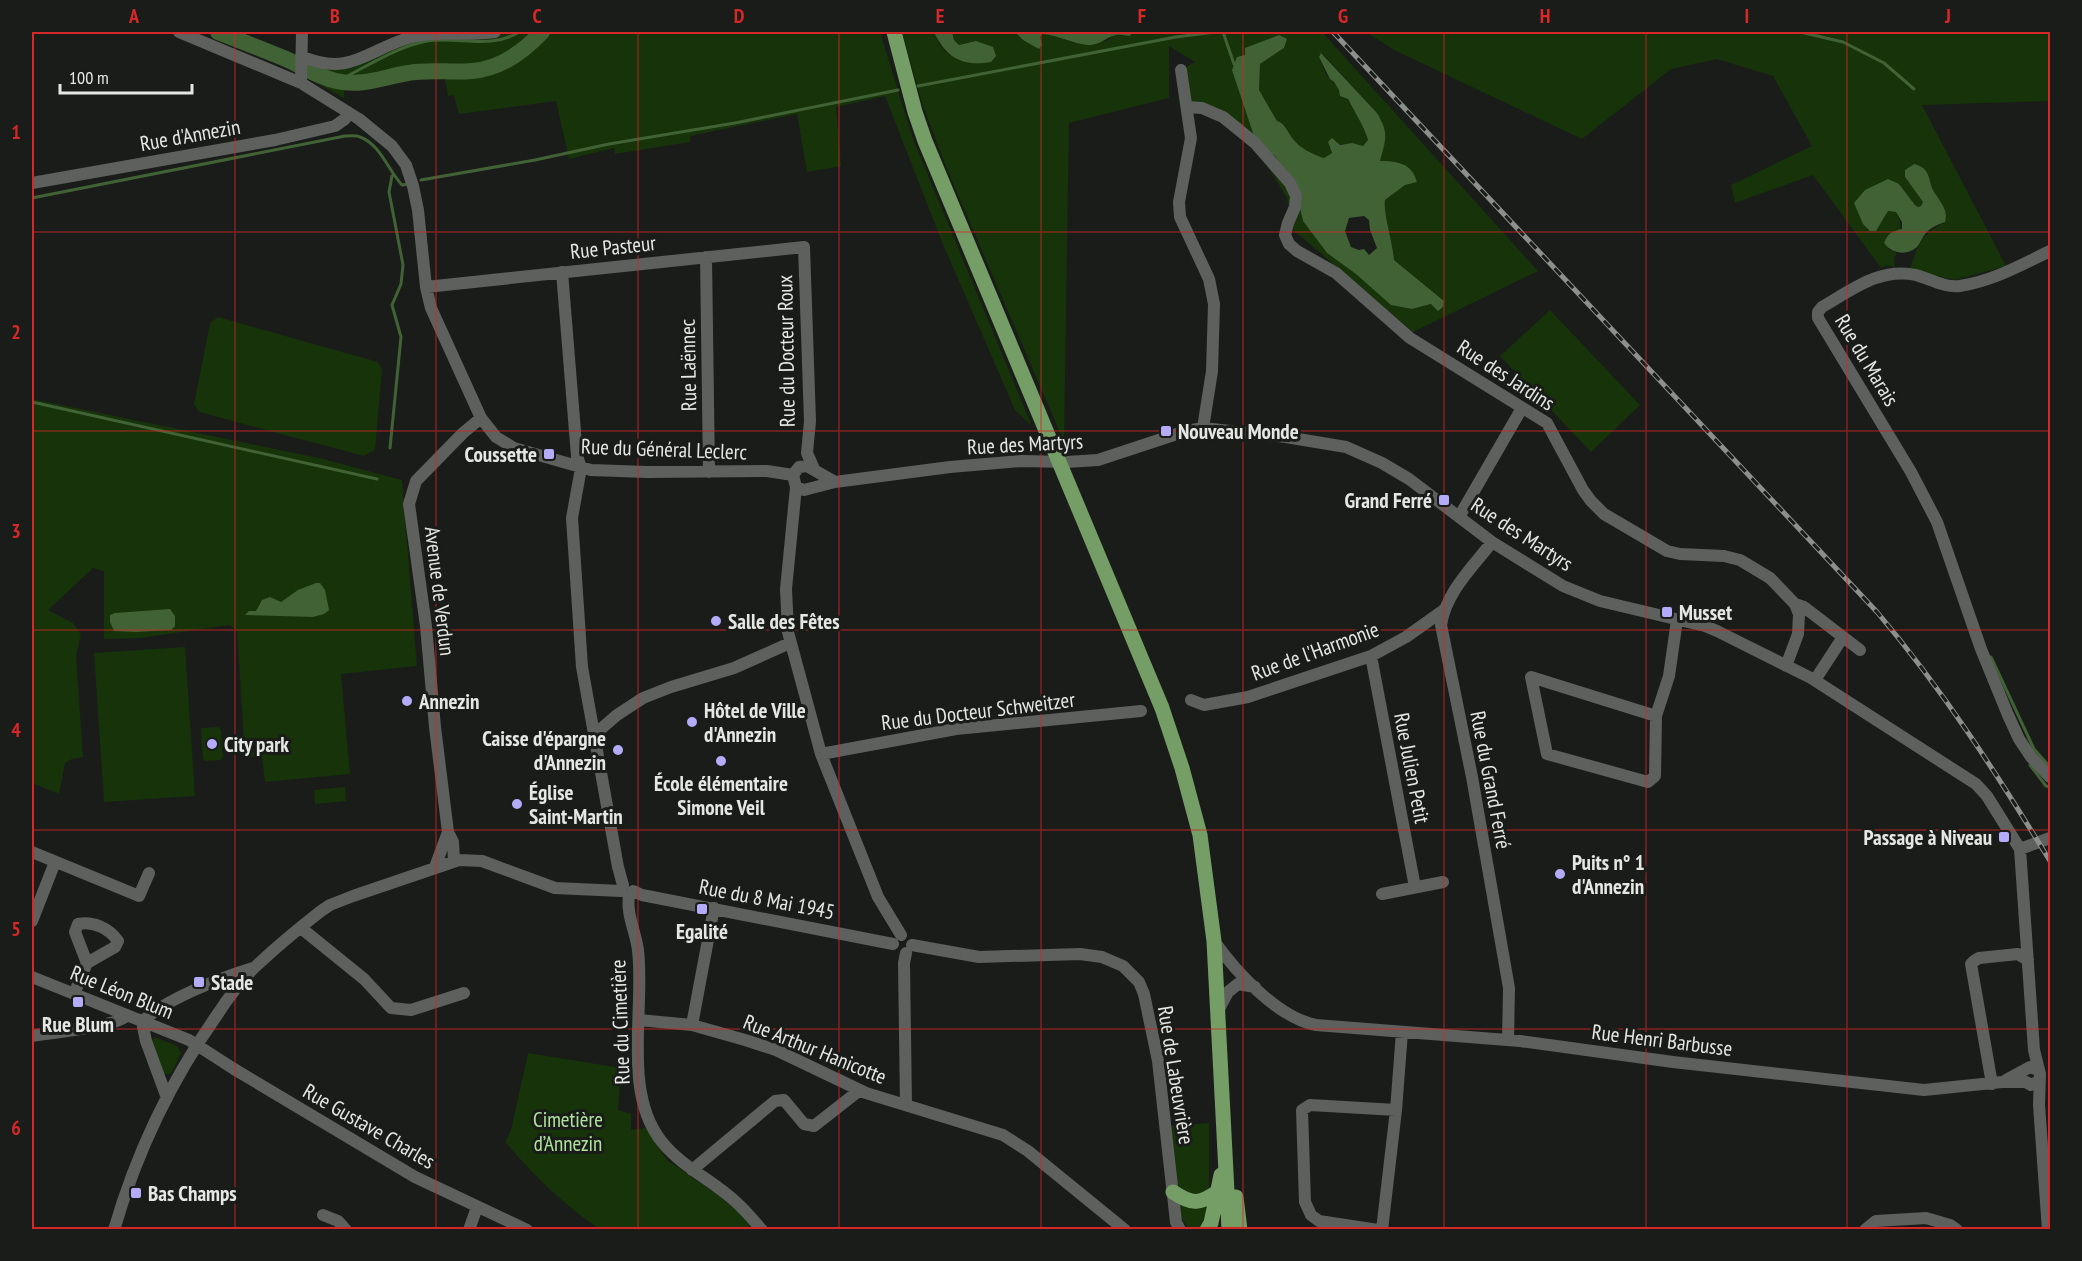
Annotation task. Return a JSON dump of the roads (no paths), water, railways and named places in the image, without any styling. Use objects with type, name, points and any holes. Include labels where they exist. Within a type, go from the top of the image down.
[{"type":"main road","points":[[892,32],[925,141],[1162,708],[1182,768],[1200,835],[1214,941],[1229,1230]]},
{"type":"main road","points":[[1207,1230],[1211,1223],[1226,1157]]},
{"type":"main road","points":[[1226,1157],[1233,1169],[1240,1230]]},
{"type":"main road","points":[[1173,1192],[1190,1202],[1204,1200],[1217,1192]]},
{"type":"street","name":"Rue du Général Leclerc","points":[[179,32],[301,80],[380,135],[392,146],[406,165],[418,210],[426,287],[435,319],[481,418],[496,437],[514,448],[581,468],[647,472],[767,471],[796,476]]},
{"type":"street","points":[[301,80],[302,32]]},
{"type":"street","points":[[301,57],[331,64],[343,64],[413,37],[495,32]]},
{"type":"street","points":[[1181,70],[1191,138],[1179,202],[1180,217],[1209,279],[1214,304],[1212,371],[1203,429]]},
{"type":"street","name":"Rue des Jardins","points":[[1188,107],[1202,108],[1223,117],[1255,143],[1290,183],[1296,196],[1295,207],[1285,235],[1289,244],[1336,273],[1410,338],[1547,423],[1583,490],[1604,514],[1667,551],[1680,554],[1724,555],[1740,560],[1770,578],[1795,604],[1804,607],[1860,650]]},
{"type":"street","name":"Rue d'Annezin","points":[[32,183],[335,126],[345,119],[348,113]]},
{"type":"street","name":"Rue Pasteur","points":[[426,287],[804,247]]},
{"type":"street","name":"Rue du Docteur Roux","points":[[796,476],[807,453],[810,421],[804,247]]},
{"type":"street","name":"Rue du Marais","points":[[2023,745],[1993,681],[1937,522],[1920,489],[1818,318],[1818,312],[1822,307],[1869,280],[1885,274],[1903,273],[1948,286],[1958,286],[1995,278],[2050,251]]},
{"type":"street","name":"Rue Laënnec","points":[[706,257],[709,472]]},
{"type":"street","points":[[562,272],[577,456],[581,468]]},
{"type":"street","points":[[1459,517],[1522,408]]},
{"type":"street","name":"Avenue de Verdun","points":[[448,832],[443,849],[435,863],[445,864],[453,842],[448,832],[426,626],[409,504],[416,481],[462,433],[481,418]]},
{"type":"street","name":"Rue des Martyrs","points":[[835,482],[950,467],[1022,461],[1066,462],[1098,459],[1186,431],[1203,429],[1286,437],[1346,447],[1382,463],[1409,479],[1492,542],[1563,586],[1582,594],[1706,626],[1815,681],[1976,784],[1987,796],[2020,849],[2028,960]]},
{"type":"street","name":"Rue du Docteur Roux","points":[[807,453],[815,470]]},
{"type":"street","points":[[835,482],[807,466],[796,476],[795,509],[786,589],[786,622],[821,754],[897,939],[897,952],[909,949]]},
{"type":"street","name":"Rue du Cimetière","points":[[581,468],[572,518],[582,667],[599,763],[638,951],[639,1077],[646,1116],[663,1143],[692,1170],[736,1202],[762,1230]]},
{"type":"street","points":[[795,509],[800,499],[818,480],[815,470]]},
{"type":"street","points":[[796,476],[800,489],[835,482]]},
{"type":"street","points":[[1444,610],[1451,595],[1492,542]]},
{"type":"street","points":[[1786,666],[1800,624],[1795,604]]},
{"type":"street","name":"Rue de l'Harmonie","points":[[1191,700],[1204,705],[1248,696],[1371,656],[1406,637],[1444,610]]},
{"type":"street","name":"Rue du Grand Ferré","points":[[1444,610],[1441,625],[1472,777],[1509,988],[1508,1040]]},
{"type":"street","points":[[1656,716],[1531,677],[1548,754],[1648,782],[1655,776],[1656,716],[1669,676],[1677,620]]},
{"type":"street","points":[[1815,681],[1843,637]]},
{"type":"street","points":[[595,734],[643,698],[734,668],[790,642]]},
{"type":"street","name":"Rue Julien Petit","points":[[1371,656],[1414,887]]},
{"type":"street","points":[[1994,705],[2010,729],[2050,777]]},
{"type":"street","name":"Rue du Docteur Schweitzer","points":[[821,754],[956,729],[1141,711]]},
{"type":"street","points":[[2020,849],[2050,838]]},
{"type":"street","points":[[32,852],[139,896],[148,873]]},
{"type":"street","name":"Rue du 8 Mai 1945","points":[[445,864],[482,861],[555,888],[626,891],[897,939]]},
{"type":"street","points":[[32,921],[56,862]]},
{"type":"street","points":[[114,1230],[145,1147],[167,1098],[197,1045],[232,994],[254,968],[330,905],[445,864]]},
{"type":"street","points":[[1382,894],[1443,882]]},
{"type":"street","points":[[692,1025],[714,908]]},
{"type":"street","points":[[301,928],[364,979],[391,1008],[411,1011],[464,993]]},
{"type":"street","name":"Rue Henri Barbusse","points":[[1214,941],[1234,967],[1255,987],[1303,1023],[1508,1040],[1673,1062],[1924,1090],[1997,1083],[2031,1076]]},
{"type":"street","points":[[906,1104],[904,963],[909,949]]},
{"type":"street","name":"Rue de Labeuvrière","points":[[909,949],[979,957],[1080,954],[1102,957],[1123,966],[1139,982],[1144,994],[1158,1060],[1176,1222],[1180,1230]]},
{"type":"street","points":[[1997,1083],[1971,964],[1979,958],[2018,954],[2028,960],[2034,1050],[2031,1076],[2039,1105],[2047,1179],[2048,1230]]},
{"type":"street","points":[[74,994],[87,963]]},
{"type":"street","points":[[167,1098],[146,1041],[142,1022],[154,1011],[201,987],[254,968]]},
{"type":"street","name":"Rue Léon Blum","points":[[32,976],[197,1045]]},
{"type":"street","points":[[1219,1009],[1228,992],[1238,984],[1255,987]]},
{"type":"street","points":[[32,1036],[105,1024],[122,1020],[126,1016]]},
{"type":"street","name":"Rue Arthur Hanicotte","points":[[639,1020],[692,1025],[776,1050],[860,1089],[1003,1135],[1028,1151],[1125,1230]]},
{"type":"street","points":[[1396,1110],[1310,1105],[1302,1110],[1305,1202],[1311,1215],[1319,1221],[1380,1230],[1396,1110],[1402,1032]]},
{"type":"street","name":"Rue Gustave Charles","points":[[197,1045],[234,1070],[415,1177],[527,1230]]},
{"type":"street","points":[[162,1081],[168,1083],[177,1080]]},
{"type":"street","points":[[692,1170],[775,1101],[784,1100],[804,1124],[814,1126],[860,1089]]},
{"type":"street","points":[[469,1230],[477,1206]]},
{"type":"street","points":[[323,1215],[338,1221],[346,1230]]},
{"type":"street","points":[[1865,1230],[1876,1221],[1926,1218],[1950,1225],[1957,1230]]},
{"type":"waterway","points":[[218,32],[286,59],[323,77],[346,83],[373,81],[416,72],[482,70],[511,58],[542,32]]},
{"type":"waterway","points":[[337,81],[415,44],[438,40],[497,40],[519,32]]},
{"type":"waterway","points":[[918,86],[1176,37],[1215,32]]},
{"type":"waterway","points":[[1223,32],[1234,64]]},
{"type":"waterway","points":[[1800,32],[1843,42],[1884,63],[1914,89]]},
{"type":"waterway","points":[[421,180],[609,144],[735,123],[898,90]]},
{"type":"waterway","points":[[32,198],[345,136],[357,136],[367,140],[378,151],[402,185],[409,184]]},
{"type":"waterway","points":[[390,448],[401,337],[392,305],[401,284],[403,265],[389,192],[392,176]]},
{"type":"waterway","points":[[32,402],[377,479]]},
{"type":"waterway","points":[[1991,657],[2034,749],[2050,767]]},
{"type":"waterway","points":[[2030,765],[2046,786],[2050,787]]},
{"type":"railway","points":[[1333,32],[1877,612],[1968,733],[2050,861]]},
{"type":"place","name":"Nouveau Monde","points":[[1166,431]]},
{"type":"place","name":"Coussette","points":[[549,454]]},
{"type":"place","name":"Grand Ferré","points":[[1444,500]]},
{"type":"place","name":"Musset","points":[[1667,612]]},
{"type":"place","name":"Salle des Fêtes","points":[[716,621]]},
{"type":"place","name":"Annezin","points":[[407,701]]},
{"type":"place","name":"Hôtel de Ville d'Annezin","points":[[692,722]]},
{"type":"place","name":"City park","points":[[212,744]]},
{"type":"place","name":"Caisse d'épargne d'Annezin","points":[[618,750]]},
{"type":"place","name":"École élémentaire Simone Veil","points":[[721,761]]},
{"type":"place","name":"Église Saint-Martin","points":[[517,804]]},
{"type":"place","name":"Passage à Niveau","points":[[2004,837]]},
{"type":"place","name":"Puits n° 1 d'Annezin","points":[[1560,874]]},
{"type":"place","name":"Egalité","points":[[702,909]]},
{"type":"place","name":"Stade","points":[[199,982]]},
{"type":"place","name":"Rue Blum","points":[[78,1002]]},
{"type":"place","name":"Bas Champs","points":[[136,1193]]},
{"type":"park label","name":"Cimetière d’Annezin","points":[[568,1131]]}]
